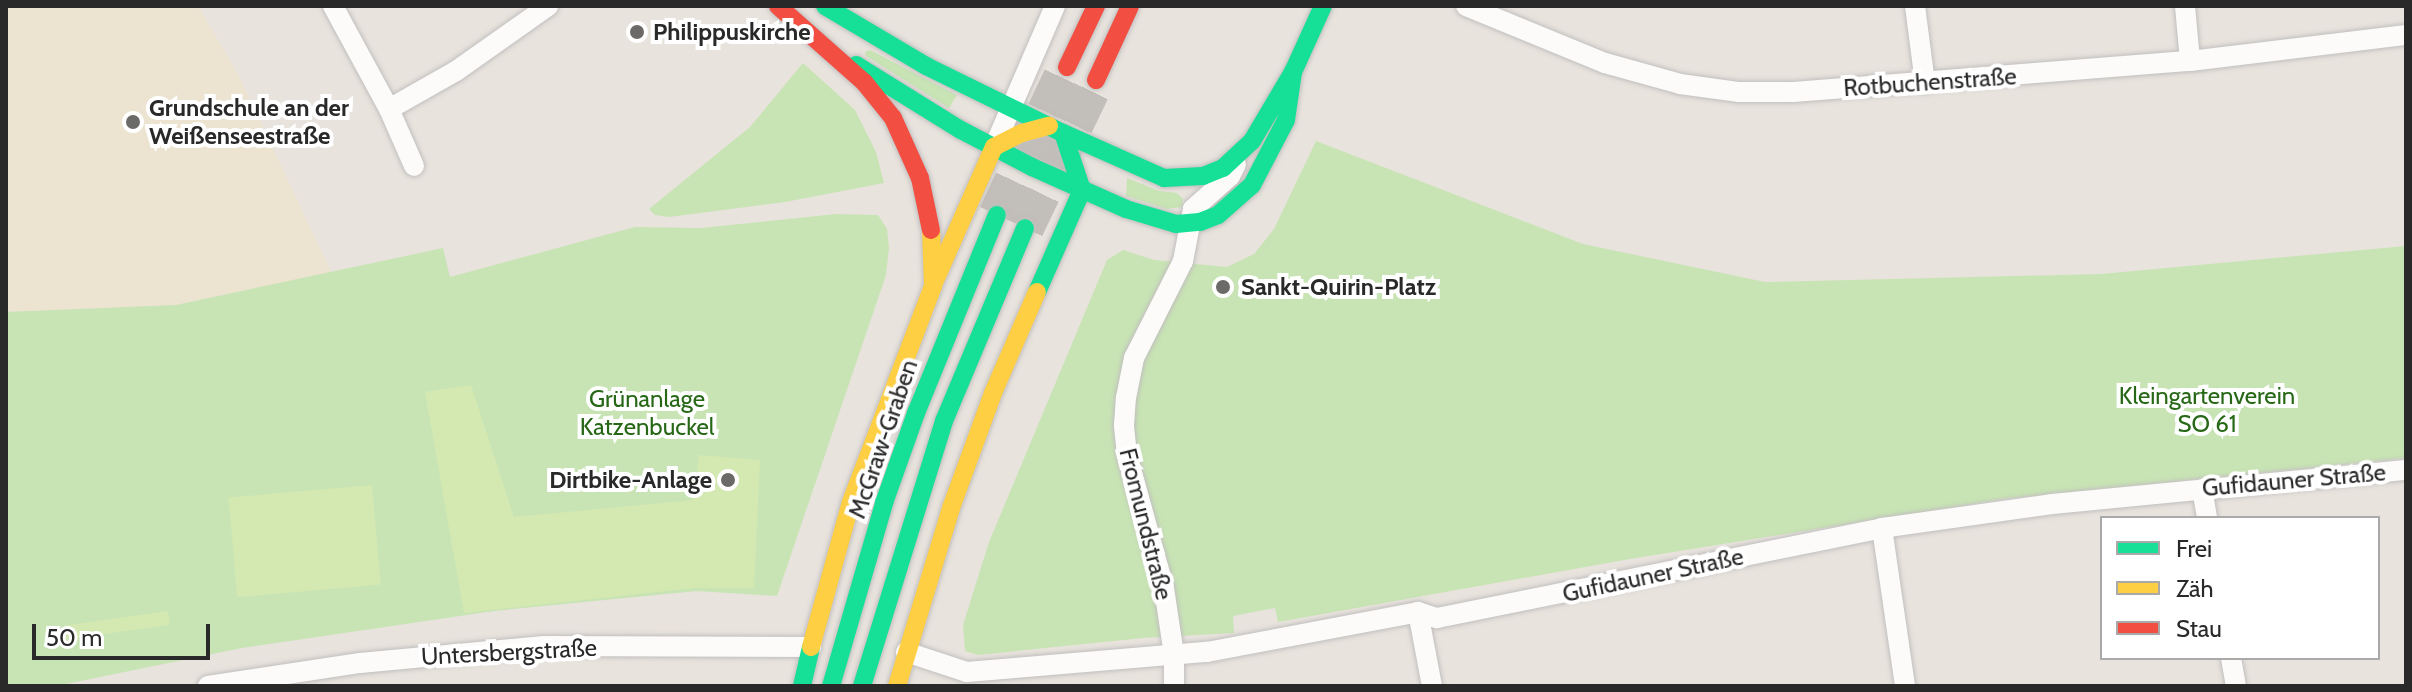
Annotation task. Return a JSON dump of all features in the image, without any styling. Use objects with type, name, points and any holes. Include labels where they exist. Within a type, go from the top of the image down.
[{"type":"main road","points":[[778,6],[830,49],[879,100],[911,153],[931,227],[933,286]]},
{"type":"main road","points":[[825,6],[863,32],[1012,108],[1164,178],[1203,176],[1240,155],[1293,72],[1323,6]]},
{"type":"main road","points":[[1067,67],[1096,6]]},
{"type":"main road","points":[[1096,80],[1130,6]]},
{"type":"main road","points":[[830,49],[994,147],[1082,190],[1153,219],[1189,225],[1218,215],[1252,185],[1286,120],[1293,72]]},
{"type":"main road","points":[[802,686],[851,502],[933,286],[994,147],[1022,133],[1056,130]]},
{"type":"main road","points":[[897,686],[993,393],[1082,190],[1056,130]]},
{"type":"main road","name":"McGraw-Graben","points":[[831,686],[868,556],[916,413],[997,215]]},
{"type":"main road","points":[[862,686],[908,525],[944,421],[1025,228]]},
{"type":"street","points":[[333,6],[389,109],[414,166]]},
{"type":"street","points":[[389,109],[456,71],[548,6]]},
{"type":"street","points":[[994,147],[1055,6]]},
{"type":"street","name":"Rotbuchenstraße","points":[[1466,6],[1581,55],[1680,84],[1739,92],[1794,92],[1925,83],[2190,61],[2406,35]]},
{"type":"street","points":[[1915,6],[1925,83]]},
{"type":"street","points":[[2185,6],[2190,61]]},
{"type":"street","name":"Fromundstraße","points":[[1174,686],[1174,655],[1164,588],[1127,455],[1124,425],[1134,358],[1177,276],[1193,209],[1230,176],[1240,155]]},
{"type":"street","name":"Gufidauner Straße","points":[[906,652],[967,672],[1174,655],[1264,643],[1418,612],[1437,618],[1882,528],[2052,504],[2406,470]]},
{"type":"street","points":[[2202,489],[2207,516]]},
{"type":"street","points":[[1882,528],[1905,686]]},
{"type":"street","points":[[1418,612],[1432,686]]},
{"type":"street","name":"Untersbergstraße","points":[[208,686],[360,663],[544,646],[811,647]]},
{"type":"street","points":[[2231,660],[2236,686]]},
{"type":"shaded area","name":"Grundschule an der Weißenseestraße","points":[[6,6],[198,6],[239,76],[331,272],[176,305],[6,312]]},
{"type":"green space","points":[[870,50],[957,95],[949,108],[866,56],[865,52]]},
{"type":"green space","points":[[803,63],[855,110],[876,152],[884,183],[785,202],[669,217],[655,215],[649,209],[750,127]]},
{"type":"green space","name":"Kleingartenverein SO 61","points":[[1316,141],[1583,244],[1765,282],[2101,274],[2406,246],[2406,458],[2003,499],[1630,559],[1278,622],[1275,608],[1233,616],[1234,633],[1143,638],[978,655],[965,651],[963,625],[989,542],[1107,260],[1123,250],[1154,260],[1227,267],[1254,254],[1274,229]]},
{"type":"green space","points":[[1127,178],[1159,191],[1177,193],[1183,199],[1182,207],[1167,209],[1126,196]]},
{"type":"green space","name":"Grünanlage Katzenbuckel","points":[[836,214],[878,215],[887,229],[889,248],[886,275],[777,596],[697,591],[494,611],[242,648],[56,686],[6,686],[6,312],[176,305],[443,248],[450,277],[635,227],[701,228]]},
{"type":"green space","name":"Dirtbike-Anlage","points":[[471,385],[514,517],[693,500],[699,455],[760,460],[754,588],[694,588],[464,613],[425,392]]},
{"type":"green space","points":[[372,485],[381,585],[237,597],[229,498]]},
{"type":"green space","points":[[168,611],[170,625],[67,639],[65,625]]},
{"type":"tunnel","points":[[997,215],[1067,67]]},
{"type":"tunnel","points":[[1025,228],[1096,80]]},
{"type":"traffic: fast","points":[[825,6],[926,66],[1063,133],[1082,190],[1037,292]]},
{"type":"traffic: fast","points":[[1063,133],[1164,178],[1203,176],[1223,168],[1252,141],[1293,72],[1323,6]]},
{"type":"traffic: fast","points":[[856,65],[961,130],[1032,167],[1126,209],[1176,224],[1200,222],[1218,215],[1252,185],[1286,120],[1293,72]]},
{"type":"traffic: fast","points":[[831,686],[884,503],[916,413],[997,215]]},
{"type":"traffic: fast","points":[[862,686],[944,421],[1025,228]]},
{"type":"traffic: fast","points":[[802,686],[811,647]]},
{"type":"traffic: slow","points":[[933,285],[994,147],[1022,133],[1049,126]]},
{"type":"traffic: slow","points":[[811,647],[851,502],[933,286],[931,230]]},
{"type":"traffic: slow","points":[[897,686],[951,508],[993,393],[1037,292]]},
{"type":"traffic: jam","points":[[778,6],[864,82],[893,118],[920,178],[931,230]]},
{"type":"traffic: jam","points":[[1067,67],[1096,6]]},
{"type":"traffic: jam","points":[[1096,80],[1130,6]]},
{"type":"place","name":"Philippuskirche","points":[[637,32]]},
{"type":"place","name":"Grundschule an der Weißenseestraße","points":[[133,122]]},
{"type":"place","name":"Sankt-Quirin-Platz","points":[[1223,287]]},
{"type":"place","name":"Dirtbike-Anlage","points":[[728,480]]}]
